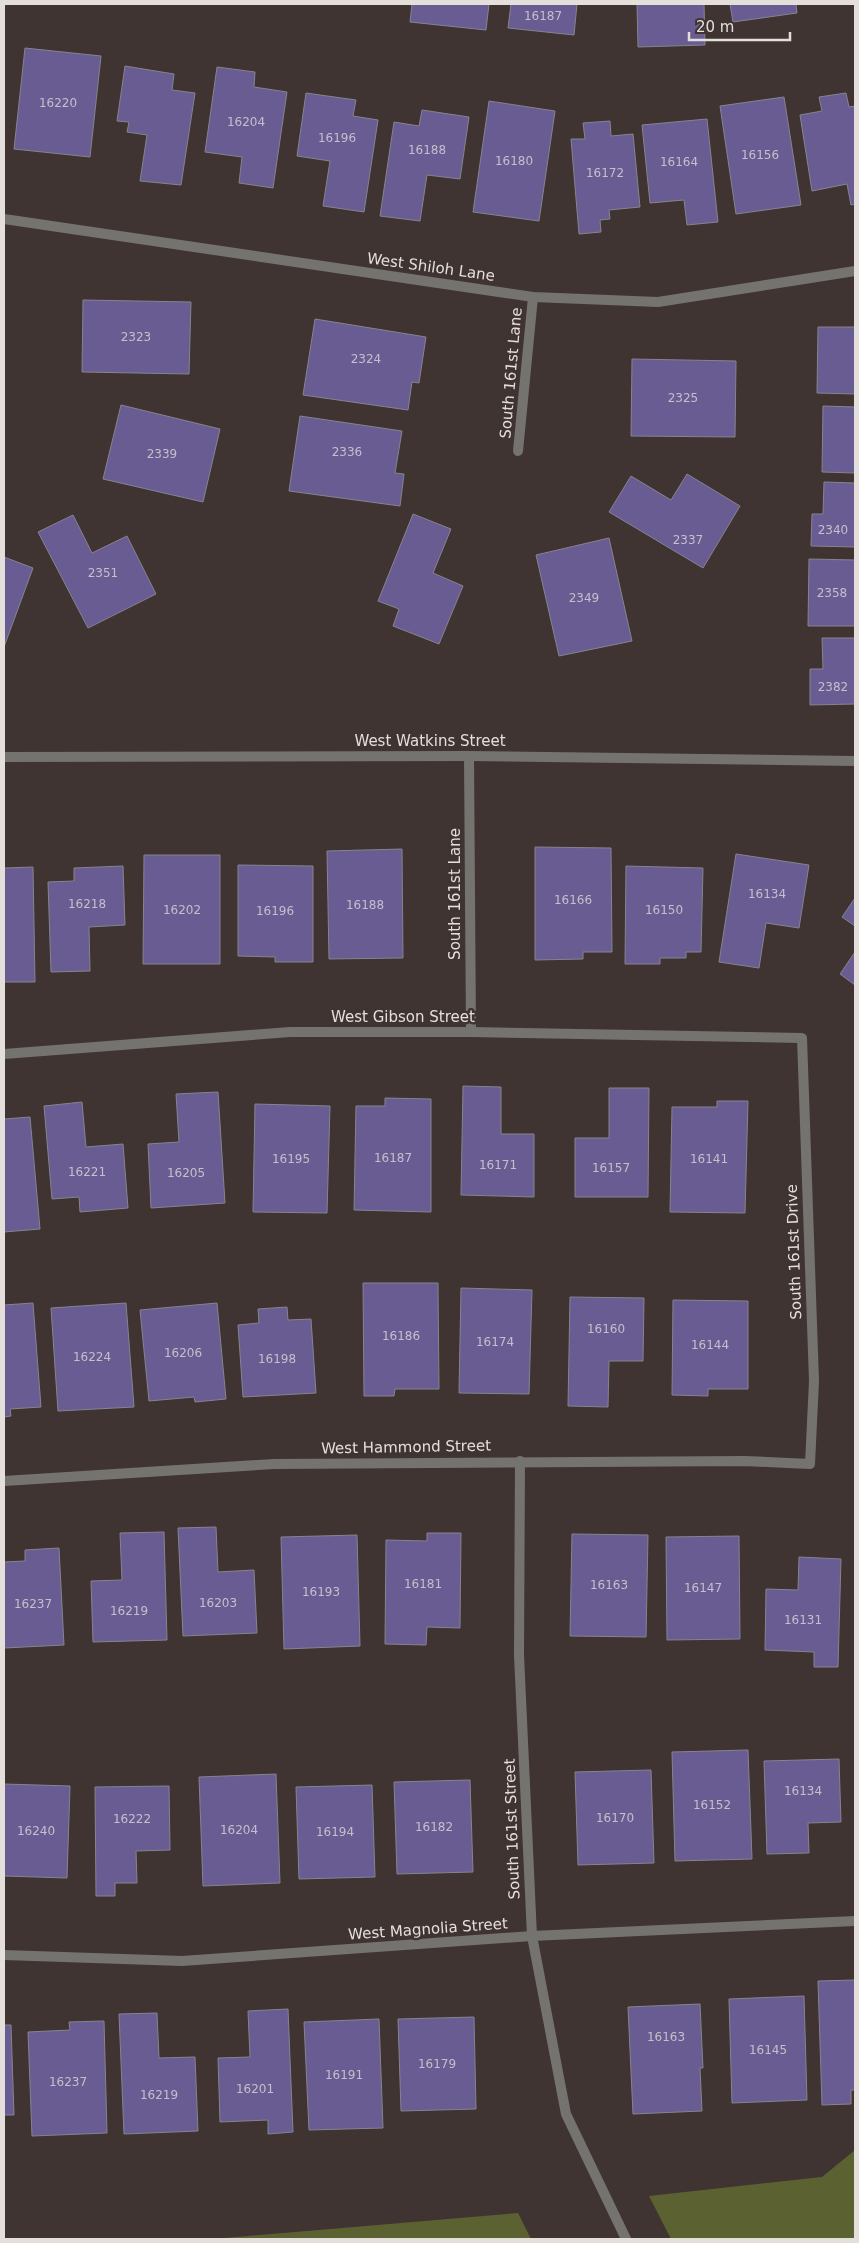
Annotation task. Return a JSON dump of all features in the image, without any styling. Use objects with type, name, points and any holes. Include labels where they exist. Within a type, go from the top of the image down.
[{"type":"street","name":"West Shiloh Lane","points":[[4,219],[533,297],[658,302],[855,271]]},
{"type":"street","name":"South 161st Lane","points":[[518,451],[533,297]]},
{"type":"street","name":"South 161st Lane","points":[[469,756],[471,1032]]},
{"type":"street","name":"West Watkins Street","points":[[4,757],[469,756],[855,761]]},
{"type":"street","name":"West Gibson Street","points":[[4,1054],[290,1032],[471,1032],[802,1038]]},
{"type":"street","name":"South 161st Drive","points":[[802,1038],[814,1381],[810,1464]]},
{"type":"street","name":"South 161st Street","points":[[520,1461],[519,1655],[532,1936],[566,2114],[626,2239]]},
{"type":"street","name":"West Hammond Street","points":[[4,1481],[274,1464],[745,1461],[810,1464]]},
{"type":"street","name":"West Magnolia Street","points":[[4,1955],[182,1961],[532,1936],[855,1921]]},
{"type":"green space","points":[[855,2150],[855,2239],[671,2239],[649,2196],[822,2177]]},
{"type":"green space","points":[[518,2213],[531,2239],[212,2239]]},
{"type":"building","points":[[412,4],[489,4],[486,30],[410,22]]},
{"type":"building","points":[[511,4],[577,4],[574,35],[508,28]]},
{"type":"building","points":[[637,4],[704,4],[705,45],[638,47]]},
{"type":"building","points":[[730,4],[796,4],[797,13],[733,22]]},
{"type":"building","points":[[25,48],[101,56],[90,157],[14,149]]},
{"type":"building","points":[[125,66],[174,74],[172,90],[195,93],[181,185],[140,181],[147,135],[127,132],[129,122],[117,121]]},
{"type":"building","points":[[217,67],[255,72],[254,87],[287,92],[273,188],[239,183],[242,157],[205,152]]},
{"type":"building","points":[[306,93],[356,100],[353,116],[378,120],[364,212],[323,206],[330,161],[297,156]]},
{"type":"building","points":[[846,93],[849,107],[855,106],[855,204],[851,205],[847,184],[812,191],[800,115],[822,111],[819,97]]},
{"type":"building","points":[[784,97],[801,205],[736,214],[720,106]]},
{"type":"building","points":[[489,101],[555,111],[539,221],[473,212]]},
{"type":"building","points":[[422,110],[469,117],[460,179],[427,175],[420,221],[380,216],[394,122],[419,126]]},
{"type":"building","points":[[707,119],[718,222],[687,225],[684,200],[650,203],[642,125]]},
{"type":"building","points":[[610,121],[611,136],[633,134],[640,207],[609,210],[610,219],[600,220],[601,232],[579,234],[571,139],[585,139],[583,123]]},
{"type":"building","points":[[83,300],[191,302],[189,374],[82,372]]},
{"type":"building","points":[[315,319],[426,337],[419,383],[412,382],[408,410],[303,395]]},
{"type":"building","points":[[818,327],[855,327],[855,394],[817,393]]},
{"type":"building","points":[[632,359],[736,361],[735,437],[631,436]]},
{"type":"building","points":[[121,405],[220,429],[203,502],[103,479]]},
{"type":"building","points":[[823,406],[855,407],[855,473],[822,472]]},
{"type":"building","points":[[300,416],[402,431],[395,473],[404,474],[400,506],[289,491]]},
{"type":"building","points":[[687,474],[740,506],[703,568],[609,512],[631,476],[671,500]]},
{"type":"building","points":[[824,482],[855,483],[855,547],[811,546],[812,514],[823,514]]},
{"type":"building","points":[[413,514],[451,529],[433,573],[463,586],[439,644],[393,626],[399,609],[378,601]]},
{"type":"building","points":[[73,515],[92,553],[127,536],[156,594],[88,628],[38,532]]},
{"type":"building","points":[[609,538],[632,641],[559,656],[536,555]]},
{"type":"building","points":[[4,557],[33,568],[4,647]]},
{"type":"building","points":[[809,559],[855,560],[855,626],[808,626]]},
{"type":"building","points":[[822,638],[855,638],[855,704],[810,705],[810,669],[823,669]]},
{"type":"building","points":[[535,847],[611,848],[612,952],[583,952],[583,959],[535,960]]},
{"type":"building","points":[[402,849],[403,958],[329,959],[327,851]]},
{"type":"building","points":[[736,854],[809,865],[799,928],[766,923],[759,968],[719,962]]},
{"type":"building","points":[[144,855],[220,855],[220,964],[143,964]]},
{"type":"building","points":[[238,865],[313,866],[313,962],[275,962],[275,957],[238,956]]},
{"type":"building","points":[[123,866],[125,925],[89,927],[90,971],[51,972],[48,882],[74,881],[74,868]]},
{"type":"building","points":[[626,866],[703,868],[701,952],[686,952],[686,958],[660,958],[660,964],[625,964]]},
{"type":"building","points":[[33,867],[35,982],[4,982],[4,868]]},
{"type":"building","points":[[855,898],[855,926],[842,917]]},
{"type":"building","points":[[855,952],[855,985],[840,974]]},
{"type":"building","points":[[463,1086],[501,1087],[501,1134],[534,1134],[534,1197],[461,1195]]},
{"type":"building","points":[[609,1088],[649,1088],[648,1197],[575,1197],[575,1138],[609,1138]]},
{"type":"building","points":[[218,1092],[225,1203],[151,1208],[148,1144],[179,1142],[176,1094]]},
{"type":"building","points":[[385,1098],[431,1099],[431,1212],[354,1210],[356,1106],[385,1106]]},
{"type":"building","points":[[717,1101],[748,1101],[745,1213],[670,1212],[672,1107],[717,1107]]},
{"type":"building","points":[[82,1102],[86,1147],[123,1144],[128,1208],[80,1212],[79,1197],[52,1199],[44,1106]]},
{"type":"building","points":[[255,1104],[330,1106],[327,1213],[253,1212]]},
{"type":"building","points":[[30,1117],[40,1229],[4,1232],[4,1119]]},
{"type":"building","points":[[363,1283],[438,1283],[439,1389],[395,1389],[394,1396],[364,1396]]},
{"type":"building","points":[[461,1288],[532,1290],[529,1394],[459,1393]]},
{"type":"building","points":[[570,1297],[644,1298],[643,1361],[609,1361],[608,1407],[568,1406]]},
{"type":"building","points":[[673,1300],[748,1301],[748,1389],[708,1389],[708,1396],[672,1395]]},
{"type":"building","points":[[33,1303],[41,1407],[10,1409],[11,1416],[4,1417],[4,1305]]},
{"type":"building","points":[[126,1303],[134,1407],[58,1411],[51,1308]]},
{"type":"building","points":[[217,1303],[226,1399],[195,1402],[194,1397],[149,1401],[140,1310]]},
{"type":"building","points":[[287,1307],[288,1320],[311,1319],[316,1393],[243,1397],[238,1325],[259,1323],[258,1309]]},
{"type":"building","points":[[216,1527],[218,1572],[254,1570],[257,1633],[183,1636],[178,1528]]},
{"type":"building","points":[[164,1532],[167,1640],[93,1642],[91,1581],[122,1580],[120,1533]]},
{"type":"building","points":[[427,1533],[461,1533],[460,1628],[427,1627],[426,1645],[385,1644],[386,1540],[427,1541]]},
{"type":"building","points":[[572,1534],[648,1535],[646,1637],[570,1636]]},
{"type":"building","points":[[357,1535],[360,1646],[284,1649],[281,1537]]},
{"type":"building","points":[[739,1536],[740,1639],[667,1640],[666,1537]]},
{"type":"building","points":[[59,1548],[64,1645],[4,1648],[4,1562],[25,1561],[25,1550]]},
{"type":"building","points":[[799,1557],[841,1559],[838,1667],[814,1667],[814,1652],[765,1650],[766,1589],[798,1590]]},
{"type":"building","points":[[748,1750],[752,1859],[675,1861],[672,1752]]},
{"type":"building","points":[[839,1759],[841,1822],[808,1823],[809,1853],[767,1854],[764,1761]]},
{"type":"building","points":[[651,1770],[654,1863],[578,1865],[575,1772]]},
{"type":"building","points":[[276,1774],[280,1883],[203,1886],[199,1777]]},
{"type":"building","points":[[470,1780],[473,1872],[397,1874],[394,1782]]},
{"type":"building","points":[[4,1784],[70,1786],[67,1878],[4,1876]]},
{"type":"building","points":[[372,1785],[375,1877],[299,1879],[296,1787]]},
{"type":"building","points":[[169,1786],[170,1850],[136,1851],[137,1883],[115,1883],[115,1896],[96,1896],[95,1787]]},
{"type":"building","points":[[855,1980],[855,2090],[851,2090],[851,2104],[822,2105],[818,1981]]},
{"type":"building","points":[[804,1996],[807,2100],[732,2103],[729,1999]]},
{"type":"building","points":[[700,2004],[703,2068],[700,2068],[702,2111],[633,2114],[628,2007]]},
{"type":"building","points":[[288,2009],[293,2132],[268,2134],[268,2120],[220,2122],[218,2058],[250,2057],[248,2011]]},
{"type":"building","points":[[157,2013],[159,2058],[195,2057],[198,2131],[124,2134],[119,2014]]},
{"type":"building","points":[[474,2017],[476,2109],[401,2111],[398,2019]]},
{"type":"building","points":[[379,2019],[383,2128],[309,2130],[304,2022]]},
{"type":"building","points":[[104,2021],[107,2133],[32,2136],[28,2032],[70,2030],[69,2022]]},
{"type":"building","points":[[4,2025],[11,2025],[14,2115],[4,2115]]}]
